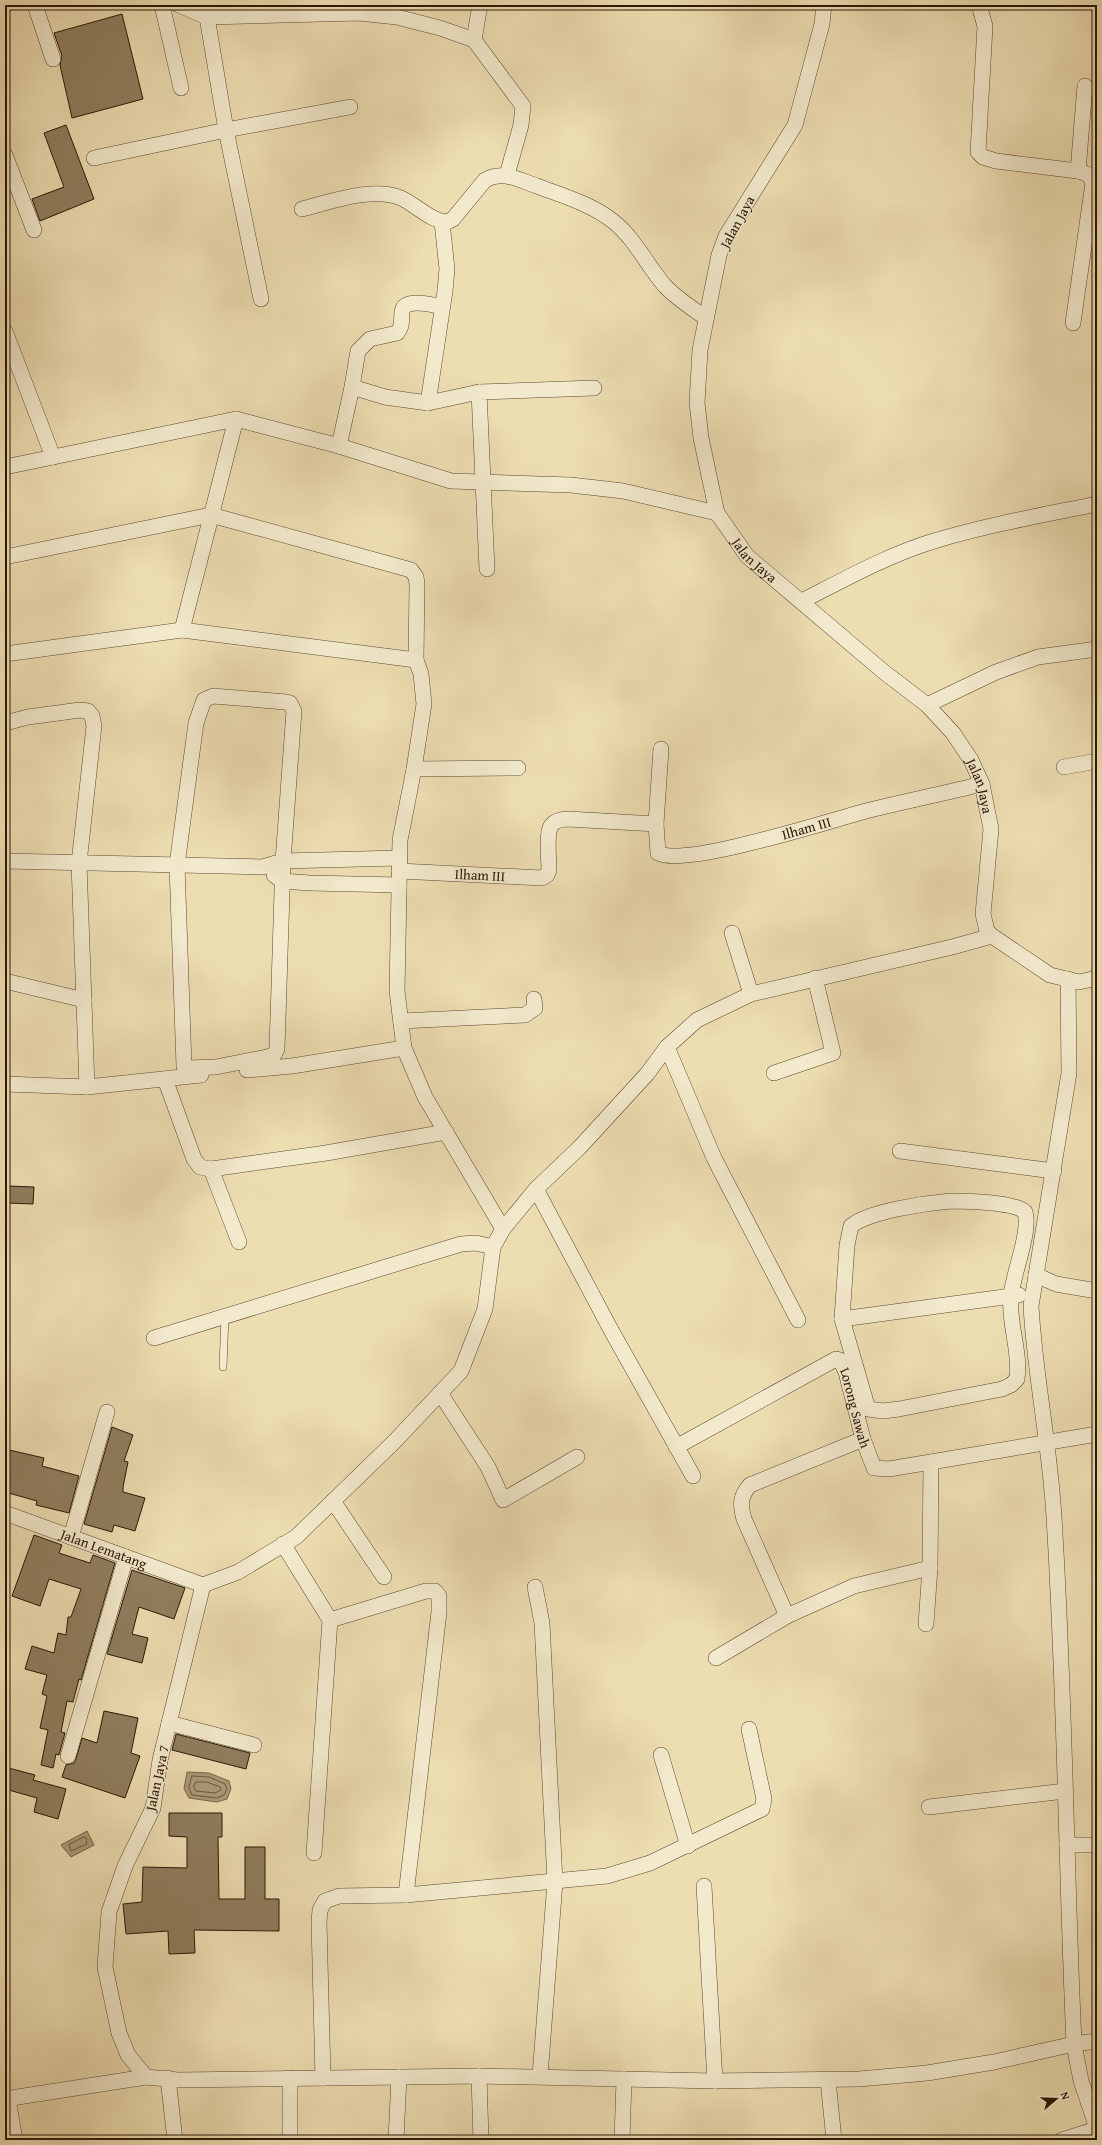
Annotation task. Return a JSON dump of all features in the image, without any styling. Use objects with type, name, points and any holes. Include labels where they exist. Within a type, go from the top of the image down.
[{"type":"street","points":[[35,5],[53,59]]},
{"type":"street","points":[[162,5],[181,88]]},
{"type":"street","points":[[180,5],[207,17],[270,10],[360,9],[440,28],[474,40],[523,106],[521,125],[507,175]]},
{"type":"street","points":[[474,40],[480,5]]},
{"type":"street","name":"Jalan Jaya","points":[[824,5],[822,24],[795,125],[726,236],[719,255],[700,350],[697,403],[701,438],[717,513],[747,556],[884,672],[927,705],[942,720],[972,760],[982,784],[991,829],[983,914],[987,931],[992,936]]},
{"type":"street","points":[[979,5],[985,26],[978,152],[983,157],[996,161],[1087,173],[1091,177],[1093,183],[1073,323]]},
{"type":"street","points":[[207,17],[226,130],[261,299]]},
{"type":"street","points":[[1078,171],[1084,86]]},
{"type":"street","points":[[94,158],[226,130],[350,107]]},
{"type":"street","points":[[5,155],[34,230]]},
{"type":"street","points":[[302,208],[371,194],[387,194],[401,198],[442,222],[448,222],[453,219],[485,180],[492,176],[507,175],[595,208],[626,233],[666,287],[706,318]]},
{"type":"street","points":[[428,403],[447,269],[442,222]]},
{"type":"street","points":[[338,446],[352,387],[358,351],[370,339],[397,333],[402,327],[402,311],[405,306],[415,303],[442,307]]},
{"type":"street","points":[[5,331],[53,457]]},
{"type":"street","points":[[352,387],[385,397],[428,403],[479,392],[594,388]]},
{"type":"street","points":[[479,392],[486,569]]},
{"type":"street","points":[[5,467],[236,419],[338,446],[451,481],[571,485],[622,491],[717,513]]},
{"type":"street","points":[[182,630],[236,419]]},
{"type":"street","points":[[802,602],[864,569],[933,542],[970,531],[1097,504]]},
{"type":"street","points":[[5,556],[211,515],[411,570],[416,577],[418,591],[416,660],[421,674],[424,704],[414,769],[400,840],[397,991],[404,1048],[425,1097],[503,1229]]},
{"type":"street","points":[[5,654],[182,630],[416,660]]},
{"type":"street","points":[[927,705],[996,672],[1038,658],[1097,649]]},
{"type":"street","points":[[213,696],[286,702],[292,706],[293,737],[283,861],[276,1049],[274,1055],[216,1067],[188,1068],[184,1066],[176,865],[196,723],[204,700],[213,696]]},
{"type":"street","points":[[5,723],[28,717],[80,710],[88,711],[92,716],[94,726],[93,747],[79,863],[87,1087]]},
{"type":"street","name":"Ilham III","points":[[661,749],[656,824],[658,853],[663,856],[680,856],[720,850],[869,810],[982,784]]},
{"type":"street","points":[[1064,767],[1097,762]]},
{"type":"street","points":[[414,769],[518,768]]},
{"type":"street","name":"Ilham III","points":[[399,871],[542,878],[548,875],[549,870],[551,826],[559,820],[656,824]]},
{"type":"street","points":[[5,861],[262,867],[283,861],[333,860],[399,871]]},
{"type":"street","points":[[333,860],[334,883]]},
{"type":"street","points":[[262,867],[282,880],[334,883],[399,871]]},
{"type":"street","points":[[732,933],[751,994]]},
{"type":"street","points":[[203,1585],[238,1572],[296,1537],[394,1442],[461,1370],[484,1309],[493,1247],[503,1229],[536,1189],[580,1147],[636,1086],[667,1047],[697,1020],[751,994],[952,947],[992,936],[1050,974],[1078,982],[1097,978]]},
{"type":"street","points":[[774,1073],[833,1053],[815,978]]},
{"type":"street","points":[[1062,2140],[1097,2128],[1081,2081],[1074,2044],[1060,1615],[1054,1514],[1033,1341],[1031,1306],[1069,1073],[1068,979]]},
{"type":"street","points":[[5,982],[84,1000]]},
{"type":"street","points":[[401,1021],[524,1015],[534,1008],[534,998]]},
{"type":"street","points":[[667,1047],[714,1158],[798,1320]]},
{"type":"street","points":[[5,1084],[87,1087],[292,1066],[404,1048]]},
{"type":"street","points":[[165,1079],[194,1159],[200,1167],[210,1169],[326,1153],[446,1132]]},
{"type":"street","points":[[900,1151],[1054,1171]]},
{"type":"street","points":[[210,1169],[239,1242]]},
{"type":"street","points":[[536,1189],[611,1330],[693,1476]]},
{"type":"street","points":[[951,1201],[977,1201],[1017,1207],[1025,1212],[1027,1217],[1011,1297],[1018,1375],[1016,1382],[1002,1389],[899,1409],[883,1411],[868,1409],[842,1319],[847,1246],[851,1226],[864,1218],[925,1204],[951,1201]]},
{"type":"street","points":[[154,1338],[461,1244],[476,1242],[493,1247]]},
{"type":"street","points":[[1036,1275],[1056,1284],[1097,1291]]},
{"type":"street","points":[[842,1319],[1011,1297],[1033,1292]]},
{"type":"street","name":"Lorong Sawah","points":[[676,1447],[836,1359],[840,1360],[846,1372],[864,1439],[874,1468],[889,1469],[1045,1444],[1097,1434]]},
{"type":"street","points":[[440,1393],[488,1467],[503,1500],[577,1457]]},
{"type":"street","points":[[71,1537],[107,1412]]},
{"type":"street","points":[[787,1616],[744,1519],[741,1503],[742,1496],[750,1485],[864,1439]]},
{"type":"street","points":[[926,1624],[930,1568],[931,1462]]},
{"type":"street","points":[[333,1501],[384,1578]]},
{"type":"street","name":"Jalan Lematang","points":[[5,1513],[203,1585]]},
{"type":"street","points":[[283,1544],[330,1620],[314,1854]]},
{"type":"street","points":[[68,1756],[126,1557]]},
{"type":"street","points":[[716,1658],[787,1616],[854,1586],[930,1568]]},
{"type":"street","name":"Jalan Jaya 7","points":[[146,2077],[131,2060],[119,2033],[105,1967],[109,1912],[125,1866],[152,1808],[160,1760],[203,1585]]},
{"type":"street","points":[[535,1587],[542,1623],[555,1882],[540,2076]]},
{"type":"street","points":[[330,1620],[426,1591],[435,1591],[439,1596],[439,1612],[406,1895]]},
{"type":"street","points":[[169,1723],[254,1744]]},
{"type":"street","points":[[323,2078],[319,1922],[322,1904],[329,1899],[339,1896],[406,1895],[607,1876],[650,1863],[759,1811],[763,1807],[764,1799],[749,1729]]},
{"type":"street","points":[[661,1755],[688,1846]]},
{"type":"street","points":[[929,1807],[1066,1791]]},
{"type":"street","points":[[1067,1845],[1097,1845]]},
{"type":"street","points":[[704,1886],[715,2081]]},
{"type":"street","points":[[15,2140],[6,2099],[146,2077],[178,2080],[399,2076],[540,2076],[715,2081],[828,2080],[927,2073],[994,2062],[1074,2044],[1097,2041]]},
{"type":"street","points":[[396,2140],[399,2076]]},
{"type":"street","points":[[479,2076],[481,2140]]},
{"type":"street","points":[[168,2078],[174,2140]]},
{"type":"street","points":[[290,2078],[290,2140]]},
{"type":"street","points":[[622,2140],[624,2079]]},
{"type":"street","points":[[828,2080],[834,2140]]},
{"type":"lane","points":[[223,1367],[226,1316]]},
{"type":"water","points":[[187,1772],[209,1773],[229,1781],[231,1789],[227,1799],[217,1802],[189,1798],[184,1789]]},
{"type":"water","points":[[87,1831],[94,1845],[71,1857],[61,1845]]},
{"type":"building","points":[[122,14],[143,99],[72,118],[60,65],[62,56],[54,33]]},
{"type":"building","points":[[66,125],[94,199],[40,221],[32,199],[64,187],[44,133]]},
{"type":"building","points":[[8,1186],[34,1187],[33,1204],[7,1203]]},
{"type":"building","points":[[112,1427],[133,1435],[124,1461],[128,1462],[123,1492],[145,1498],[135,1531],[114,1525],[112,1532],[84,1524]]},
{"type":"building","points":[[5,1449],[44,1458],[42,1466],[79,1476],[69,1513],[36,1505],[37,1501],[5,1492]]},
{"type":"building","points":[[34,1535],[62,1545],[59,1553],[90,1563],[93,1555],[115,1563],[81,1680],[79,1679],[73,1702],[67,1701],[61,1732],[65,1733],[59,1755],[56,1754],[53,1768],[41,1765],[48,1730],[40,1728],[47,1696],[42,1694],[47,1675],[25,1669],[32,1646],[54,1653],[58,1633],[66,1635],[68,1617],[71,1617],[81,1589],[49,1579],[40,1606],[12,1596]]},
{"type":"building","points":[[132,1570],[185,1588],[174,1619],[139,1607],[132,1634],[148,1638],[142,1663],[107,1654]]},
{"type":"building","points":[[104,1711],[138,1718],[131,1753],[140,1756],[125,1798],[62,1777],[66,1765],[74,1763],[82,1738],[97,1743]]},
{"type":"building","points":[[176,1734],[250,1753],[246,1769],[172,1750]]},
{"type":"building","points":[[5,1767],[35,1775],[33,1780],[66,1789],[58,1819],[34,1812],[37,1798],[5,1789]]},
{"type":"building","points":[[169,1813],[222,1813],[222,1837],[218,1837],[219,1899],[245,1899],[245,1847],[265,1847],[265,1899],[279,1899],[279,1931],[194,1930],[195,1953],[169,1954],[168,1931],[126,1934],[123,1904],[142,1902],[143,1867],[187,1868],[187,1837],[169,1836]]}]
